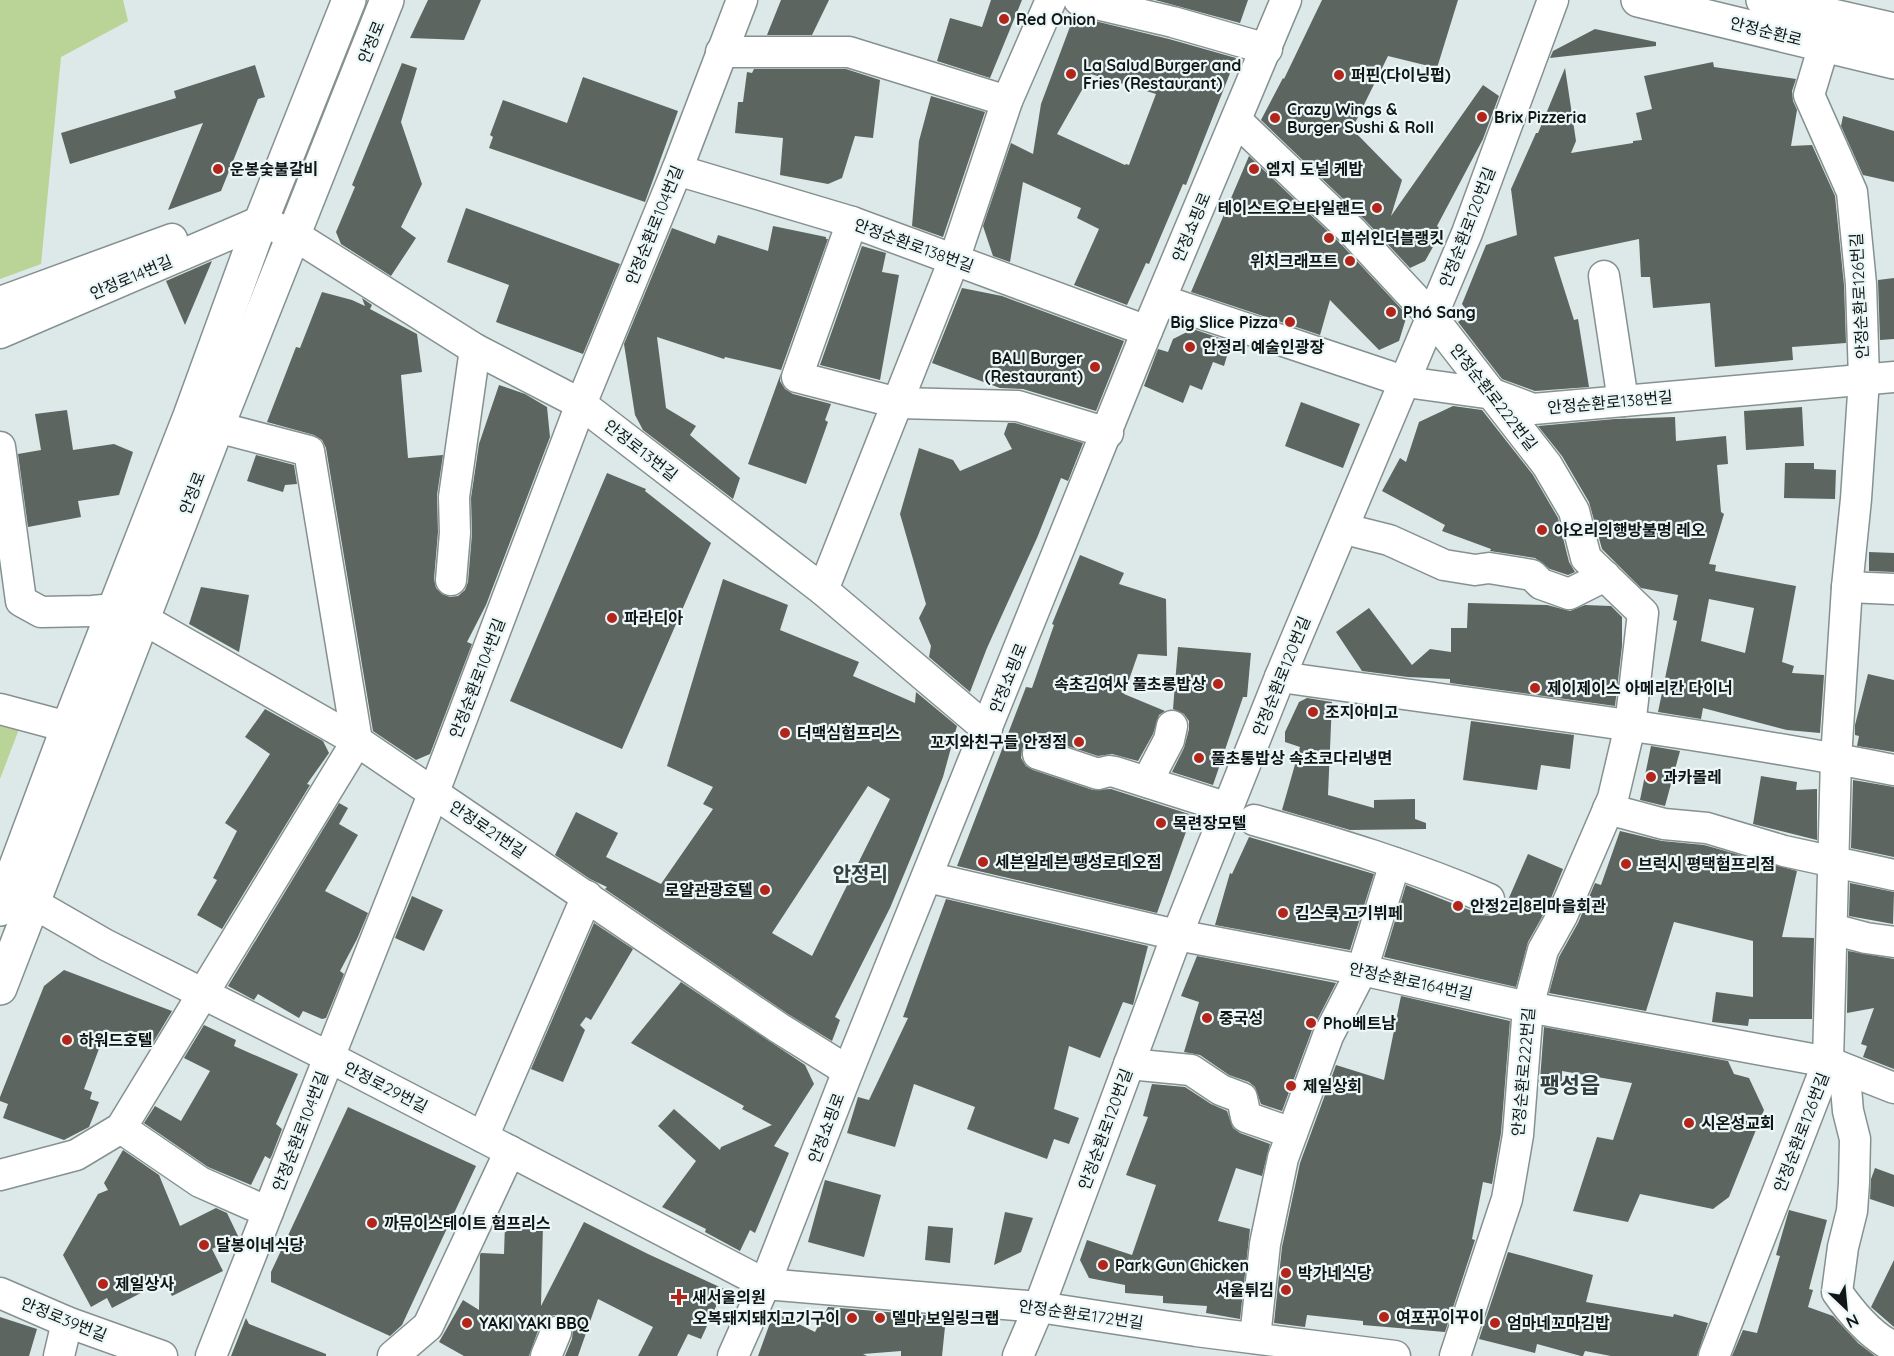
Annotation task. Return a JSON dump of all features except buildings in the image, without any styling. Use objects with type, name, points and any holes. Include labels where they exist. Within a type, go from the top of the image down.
[{"type":"main road","name":"안정로","points":[[204,421],[265,213],[349,0]]},
{"type":"main road","name":"안정로","points":[[0,988],[13,902],[83,731],[204,421],[294,235],[387,0]]},
{"type":"main road","name":"안정순환로","points":[[1638,0],[1828,31],[1894,30]]},
{"type":"main road","name":"안정순환로","points":[[1763,0],[1894,62]]},
{"type":"street","name":"안정순환로104번길","points":[[211,1356],[434,792],[582,404],[677,170],[742,0]]},
{"type":"street","points":[[823,590],[954,260],[1007,101],[1051,0]]},
{"type":"street","points":[[1079,0],[1173,22],[1267,49]]},
{"type":"street","name":"안정쇼핑로","points":[[733,1356],[765,1284],[848,1071],[1161,300],[1286,0]]},
{"type":"street","name":"안정순환로120번길","points":[[1018,1356],[1039,1306],[1177,935],[1241,814],[1280,677],[1467,233],[1553,0]]},
{"type":"street","name":"안정순환로126번길","points":[[1714,1356],[1839,1067],[1832,929],[1836,759],[1864,379],[1861,284],[1852,192],[1809,95],[1828,31]]},
{"type":"street","points":[[721,52],[849,52],[1007,101]]},
{"type":"street","name":"안정순환로222번길","points":[[1236,120],[1352,231],[1432,317],[1547,465],[1574,511],[1586,558],[1643,613],[1630,726],[1613,798],[1562,916],[1543,950],[1528,1007],[1518,1134],[1507,1200],[1455,1356]]},
{"type":"street","name":"안정순환로138번길","points":[[677,170],[852,222],[1148,332]]},
{"type":"street","name":"안정로13번길","points":[[265,213],[294,235],[475,349],[582,404],[823,590],[987,729]]},
{"type":"street","points":[[0,302],[265,213]]},
{"type":"street","name":"안정로14번길","points":[[0,333],[265,213]]},
{"type":"street","points":[[852,222],[797,377],[898,403],[1018,406],[1107,434]]},
{"type":"street","points":[[1604,276],[1623,401]]},
{"type":"street","name":"안정순환로138번길","points":[[1161,300],[1406,382],[1493,394],[1533,409],[1894,377]]},
{"type":"street","points":[[451,580],[455,533],[454,497],[475,349]]},
{"type":"street","points":[[0,1175],[76,1155],[121,1128],[357,741],[309,451],[204,421]]},
{"type":"street","points":[[0,447],[21,601],[41,612],[129,614]]},
{"type":"street","points":[[1345,525],[1353,531],[1389,540],[1444,564],[1475,570],[1489,568],[1532,575],[1540,584],[1569,594],[1605,576]]},
{"type":"street","points":[[1847,587],[1894,589]]},
{"type":"street","name":"안정로21번길","points":[[129,614],[357,741],[779,1028],[848,1071]]},
{"type":"street","points":[[1280,677],[1630,726],[1894,770]]},
{"type":"street","points":[[0,709],[83,731]]},
{"type":"street","points":[[1147,782],[1169,740],[1172,726]]},
{"type":"street","points":[[1038,754],[1098,774],[1108,771],[1115,772],[1147,782],[1438,877],[1488,899]]},
{"type":"street","points":[[1608,809],[1664,824],[1707,828],[1784,851],[1894,875]]},
{"type":"street","points":[[1256,1338],[1265,1244],[1283,1158],[1328,1036],[1362,970],[1395,863]]},
{"type":"street","name":"안정순환로164번길","points":[[927,877],[1177,935],[1362,970],[1528,1007],[1839,1067],[1894,1088]]},
{"type":"street","points":[[483,1137],[587,896]]},
{"type":"street","name":"안정로29번길","points":[[13,902],[106,945],[329,1057],[765,1284]]},
{"type":"street","points":[[1832,929],[1866,938],[1894,942]]},
{"type":"street","points":[[1129,1064],[1191,1070],[1221,1090],[1242,1098],[1246,1117],[1292,1133]]},
{"type":"street","points":[[1839,1067],[1846,1088],[1848,1111],[1855,1139],[1852,1211],[1843,1247],[1837,1292],[1847,1306],[1870,1329],[1894,1347]]},
{"type":"street","points":[[121,1128],[200,1182],[268,1212]]},
{"type":"street","points":[[393,1356],[428,1326],[510,1151]]},
{"type":"street","name":"안정순환로172번길","points":[[765,1284],[1039,1306],[1198,1343],[1256,1338],[1395,1356]]},
{"type":"street","name":"안정로39번길","points":[[0,1293],[67,1322],[162,1356]]},
{"type":"street","points":[[59,1356],[67,1322]]},
{"type":"green space","points":[[0,0],[123,0],[128,21],[61,57],[41,264],[0,279]]},
{"type":"green space","points":[[0,724],[19,729],[0,779]]},
{"type":"place","name":"Red Onion","points":[[1004,19]]},
{"type":"place","name":"La Salud Burger and Fries (Restaurant)","points":[[1071,74]]},
{"type":"place","name":"퍼핀(다이닝펍)","points":[[1339,75]]},
{"type":"place","name":"Brix Pizzeria","points":[[1482,117]]},
{"type":"place","name":"Crazy Wings & Burger Sushi & Roll","points":[[1275,118]]},
{"type":"place","name":"운봉숯불갈비","points":[[218,169]]},
{"type":"place","name":"엠지 도널 케밥","points":[[1254,169]]},
{"type":"place","name":"테이스트오브타일랜드","points":[[1377,208]]},
{"type":"place","name":"피쉬인더블랭킷","points":[[1329,238]]},
{"type":"place","name":"위치크래프트","points":[[1350,261]]},
{"type":"place","name":"Phó Sang","points":[[1391,312]]},
{"type":"place","name":"Big Slice Pizza","points":[[1290,322]]},
{"type":"place","name":"안정리 예술인광장","points":[[1190,347]]},
{"type":"place","name":"BALI Burger (Restaurant)","points":[[1095,367]]},
{"type":"place","name":"아오리의행방불명 레오","points":[[1542,530]]},
{"type":"place","name":"파라디아","points":[[612,618]]},
{"type":"place","name":"속초김여사 풀초롱밥상","points":[[1218,684]]},
{"type":"place","name":"제이제이스 아메리칸 다이너","points":[[1535,688]]},
{"type":"place","name":"조지아미고","points":[[1313,712]]},
{"type":"place","name":"더맥심험프리스","points":[[785,733]]},
{"type":"place","name":"꼬지와친구들 안정점","points":[[1079,742]]},
{"type":"place","name":"풀초통밥상 속초코다리냉면","points":[[1199,758]]},
{"type":"place","name":"과카몰레","points":[[1651,777]]},
{"type":"place","name":"목련장모텔","points":[[1161,823]]},
{"type":"place","name":"세븐일레븐 팽성로데오점","points":[[983,862]]},
{"type":"place","name":"브럭시 평택험프리점","points":[[1626,864]]},
{"type":"place","name":"로얄관광호텔","points":[[765,890]]},
{"type":"place","name":"안정2리8리마을회관","points":[[1458,906]]},
{"type":"place","name":"킴스쿡 고기뷔페","points":[[1283,913]]},
{"type":"place","name":"중국성","points":[[1207,1018]]},
{"type":"place","name":"Pho베트남","points":[[1311,1023]]},
{"type":"place","name":"하워드호텔","points":[[67,1040]]},
{"type":"place","name":"제일상회","points":[[1291,1086]]},
{"type":"place","name":"시온성교회","points":[[1689,1123]]},
{"type":"place","name":"까뮤이스테이트 험프리스","points":[[372,1223]]},
{"type":"place","name":"달봉이네식당","points":[[204,1245]]},
{"type":"place","name":"Park Gun Chicken","points":[[1103,1265]]},
{"type":"place","name":"박가네식당","points":[[1286,1273]]},
{"type":"place","name":"제일상사","points":[[103,1284]]},
{"type":"place","name":"서울튀김","points":[[1286,1290]]},
{"type":"place","name":"새서울의원","points":[[679,1297]]},
{"type":"place","name":"여포꾸이꾸이","points":[[1384,1317]]},
{"type":"place","name":"오복돼지돼지고기구이","points":[[852,1318]]},
{"type":"place","name":"델마 보일링크랩","points":[[880,1318]]},
{"type":"place","name":"YAKI YAKI BBQ","points":[[467,1323]]},
{"type":"place","name":"엄마네꼬마김밥","points":[[1495,1323]]},
{"type":"district","name":"안정리","points":[[860,874]]},
{"type":"district","name":"팽성읍","points":[[1570,1085]]}]
